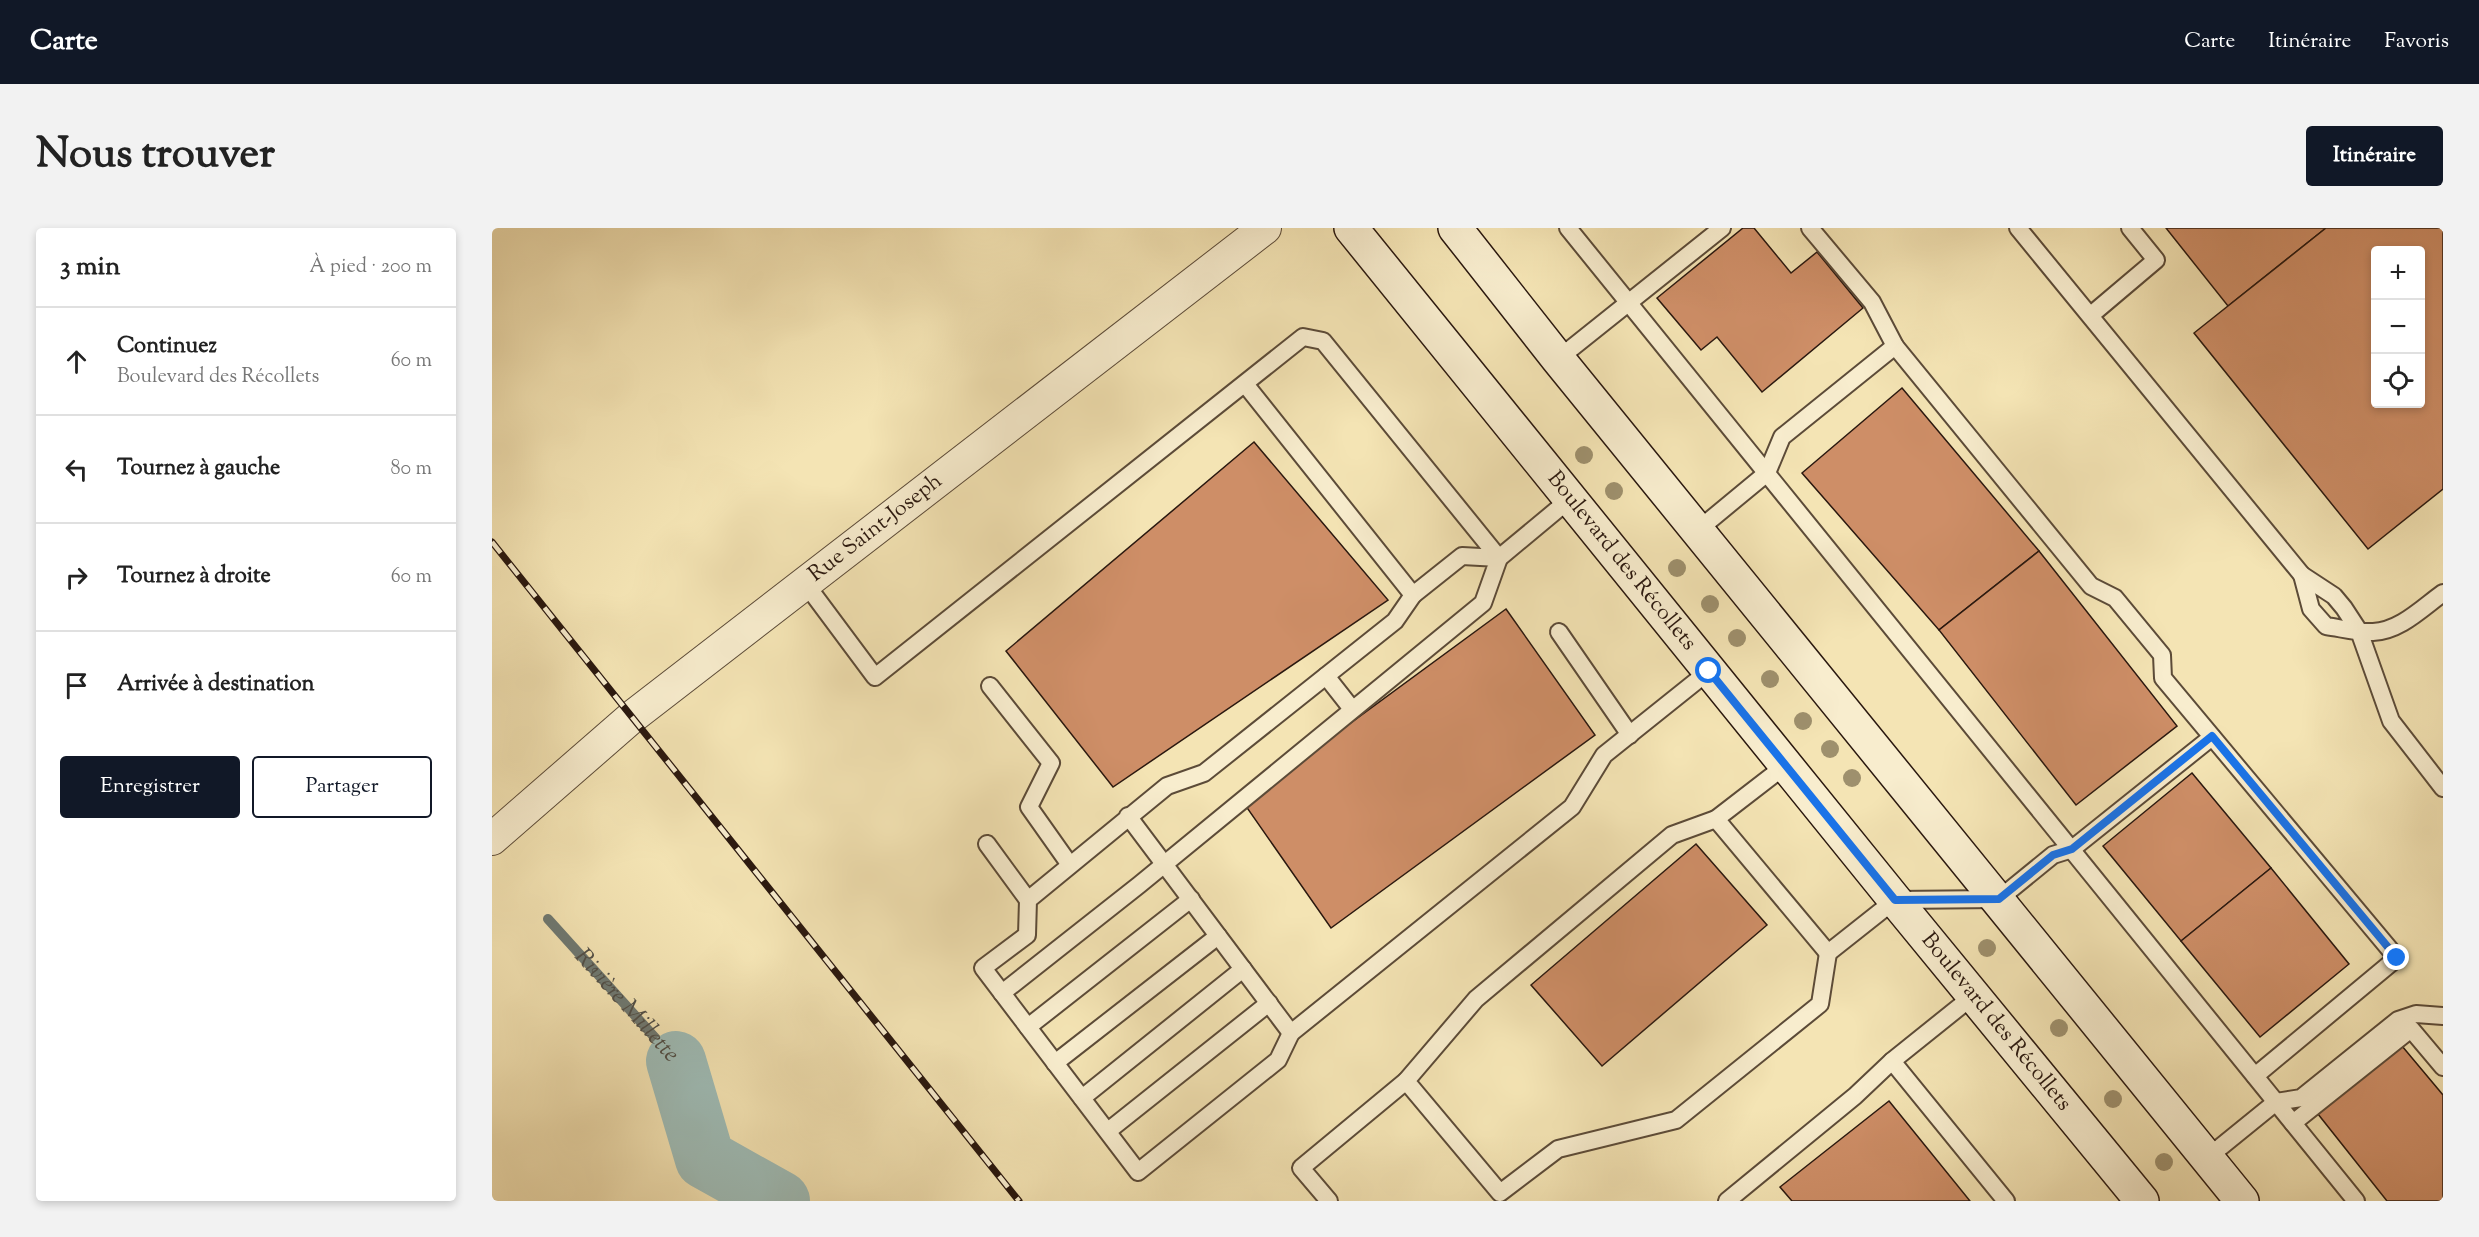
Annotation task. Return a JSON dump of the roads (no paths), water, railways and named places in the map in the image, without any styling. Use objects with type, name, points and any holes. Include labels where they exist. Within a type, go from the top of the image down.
[{"type":"main road","name":"Boulevard des Récollets","points":[[1351,228],[1785,765],[2142,1201]]},
{"type":"main road","points":[[1455,228],[1557,359],[1999,899],[2242,1201]]},
{"type":"street","name":"Rue Saint-Joseph","points":[[492,839],[632,717],[1265,228]]},
{"type":"lane","points":[[1568,228],[2356,1201]]},
{"type":"lane","points":[[1557,359],[1722,228]]},
{"type":"lane","points":[[1810,228],[1872,302],[1896,346],[2091,586],[2115,598],[2162,655],[2163,678],[2397,958],[2255,1076]]},
{"type":"lane","points":[[2018,228],[2302,574],[2334,596],[2359,631],[2391,721],[2443,788]]},
{"type":"lane","points":[[2091,315],[2156,260],[2130,228]]},
{"type":"lane","points":[[805,584],[875,677],[1303,337],[1323,340],[1499,558]]},
{"type":"lane","points":[[1698,530],[1767,473],[1782,437],[1896,346]]},
{"type":"lane","points":[[1245,384],[1413,595]]},
{"type":"lane","points":[[1002,993],[1483,603],[1499,558],[1570,499]]},
{"type":"lane","points":[[1028,900],[1167,786],[1204,773],[1395,621],[1413,595],[1462,556],[1499,558]]},
{"type":"lane","points":[[2302,574],[2311,609],[2326,626],[2359,631],[2372,632],[2398,625],[2443,593]]},
{"type":"lane","points":[[1559,632],[1630,735]]},
{"type":"lane","points":[[987,844],[1028,900],[1026,935],[983,968],[1138,1172],[1278,1060],[1291,1033],[1572,807],[1604,755],[1709,671]]},
{"type":"lane","points":[[1326,676],[1352,710]]},
{"type":"lane","points":[[990,686],[1051,764],[1029,807],[1070,865]]},
{"type":"lane","points":[[1406,1081],[1495,1197],[1558,1149],[1676,1120],[1820,1004],[1828,953],[1895,900],[1999,899],[2053,855],[2072,849],[2212,736]]},
{"type":"lane","points":[[1329,1201],[1301,1168],[1406,1081],[1476,999],[1672,835],[1716,819],[1785,765]]},
{"type":"lane","points":[[1128,816],[1291,1033]]},
{"type":"lane","points":[[1716,819],[1828,953]]},
{"type":"lane","points":[[1028,1027],[1191,899]]},
{"type":"lane","points":[[1055,1063],[1218,936]]},
{"type":"lane","points":[[1082,1098],[1244,969]]},
{"type":"lane","points":[[1727,1201],[1855,1096],[1892,1061],[1973,996]]},
{"type":"lane","points":[[1108,1131],[1269,1003]]},
{"type":"lane","points":[[2207,1158],[2276,1102],[2301,1098],[2398,1020],[2416,1014],[2443,1016]]},
{"type":"lane","points":[[2293,1123],[2411,1029],[2443,1067]]},
{"type":"lane","points":[[1892,1061],[2006,1201]]},
{"type":"waterway","name":"Rivière Millette","points":[[548,919],[676,1061]]},
{"type":"waterway","name":"Rivière Millette","points":[[676,1061],[705,1159],[780,1201]]},
{"type":"railway","points":[[492,542],[1019,1201]]}]
